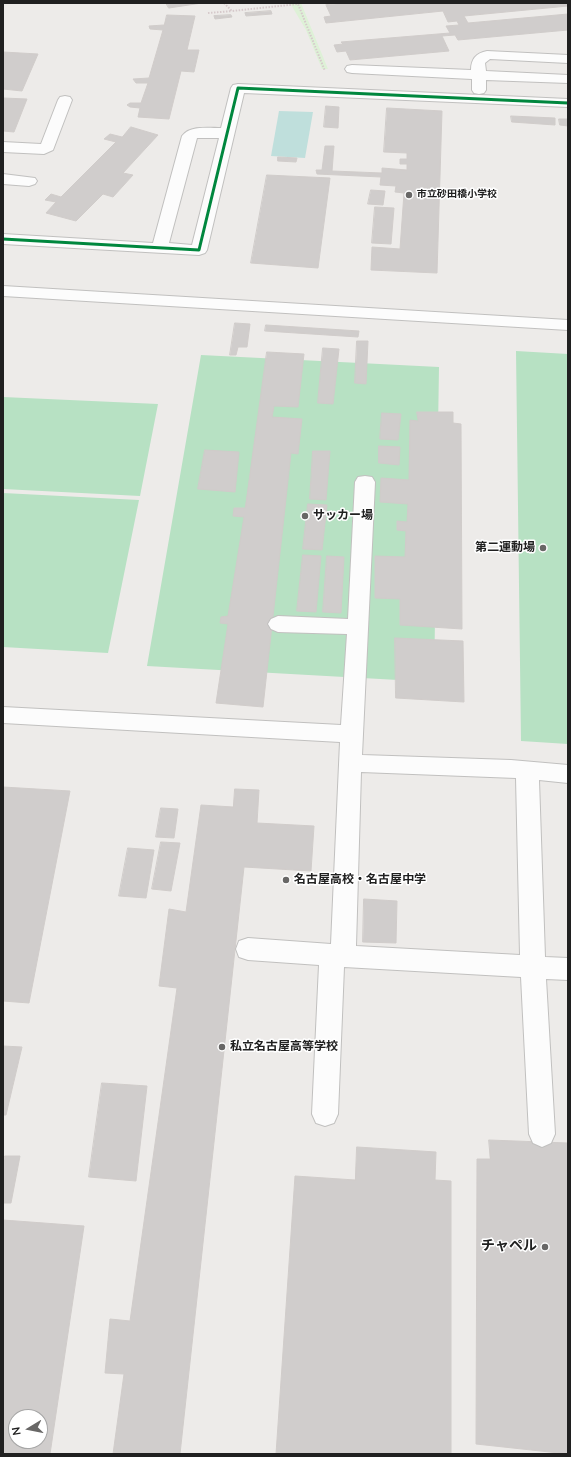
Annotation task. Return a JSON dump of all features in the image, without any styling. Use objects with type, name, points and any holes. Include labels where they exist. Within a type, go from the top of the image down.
[{"type":"street","points":[[480,99],[478,62],[481,58],[487,55],[568,59]]},
{"type":"street","points":[[352,69],[568,79]]},
{"type":"street","points":[[3,239],[198,250],[238,88],[568,103]]},
{"type":"street","points":[[3,147],[44,149],[48,147],[65,100]]},
{"type":"street","points":[[160,248],[190,136],[196,134],[227,133]]},
{"type":"street","points":[[3,178],[29,181]]},
{"type":"street","points":[[3,290],[568,326]]},
{"type":"street","points":[[325,1114],[338,956],[352,734],[364,482]]},
{"type":"street","points":[[278,624],[358,627]]},
{"type":"street","points":[[3,715],[352,734]]},
{"type":"street","points":[[350,763],[526,770],[568,774]]},
{"type":"street","points":[[526,770],[533,967],[542,1134]]},
{"type":"street","points":[[248,949],[338,956],[568,969]]},
{"type":"path","points":[[224,3],[232,11]]},
{"type":"path","points":[[208,13],[297,4],[336,93]]},
{"type":"green space","points":[[290,3],[301,3],[328,69],[322,69],[306,30]]},
{"type":"green space","name":"第二運動場","points":[[516,351],[568,354],[568,744],[521,741]]},
{"type":"green space","name":"サッカー場","points":[[201,355],[439,367],[434,682],[147,666]]},
{"type":"green space","points":[[3,397],[158,404],[140,496],[3,489]]},
{"type":"green space","points":[[3,493],[139,500],[108,653],[3,647]]},
{"type":"water","points":[[279,111],[313,112],[305,158],[271,156]]},
{"type":"building","points":[[166,3],[202,3],[169,8]]},
{"type":"building","points":[[347,3],[568,3],[568,6],[464,16],[468,23],[568,14],[568,30],[458,40],[455,35],[442,36],[449,51],[350,60],[346,51],[337,52],[334,45],[343,44],[341,42],[450,33],[446,26],[459,25],[457,21],[448,22],[443,11],[326,23],[324,17],[331,16],[326,5]]},
{"type":"building","points":[[271,11],[272,14],[246,16],[245,13]]},
{"type":"building","points":[[167,15],[195,16],[187,50],[199,50],[194,72],[181,71],[169,119],[138,117],[140,108],[130,107],[127,105],[130,103],[141,103],[148,83],[136,83],[133,79],[149,78],[163,30],[150,29],[149,26],[164,25]]},
{"type":"building","points":[[231,15],[232,17],[215,19],[214,16]]},
{"type":"building","points":[[3,52],[38,54],[22,91],[3,89]]},
{"type":"building","points":[[3,98],[27,99],[14,132],[3,131]]},
{"type":"building","points":[[326,106],[339,107],[338,128],[324,127]]},
{"type":"building","points":[[387,108],[442,111],[437,273],[371,270],[372,247],[400,249],[404,193],[395,192],[396,186],[380,185],[381,177],[317,174],[316,170],[322,170],[325,146],[334,146],[332,171],[382,173],[382,168],[407,170],[407,164],[400,164],[400,159],[407,159],[407,153],[384,152]]},
{"type":"building","points":[[511,116],[555,118],[555,125],[512,122]]},
{"type":"building","points":[[559,119],[568,119],[568,126],[560,125]]},
{"type":"building","points":[[131,127],[158,135],[123,173],[133,175],[113,197],[103,194],[76,221],[46,213],[56,202],[45,200],[51,194],[61,197],[116,142],[104,139],[110,134],[122,137]]},
{"type":"building","points":[[278,157],[297,158],[296,162],[278,161]]},
{"type":"building","points":[[267,175],[330,178],[318,268],[251,263]]},
{"type":"building","points":[[371,190],[385,191],[383,205],[368,204]]},
{"type":"building","points":[[375,207],[394,208],[391,244],[372,243]]},
{"type":"building","points":[[235,323],[250,324],[247,347],[238,347],[236,355],[230,355]]},
{"type":"building","points":[[266,325],[359,331],[358,337],[265,331]]},
{"type":"building","points":[[357,341],[368,341],[366,384],[355,383]]},
{"type":"building","points":[[323,348],[339,349],[333,404],[318,403]]},
{"type":"building","points":[[267,352],[304,354],[298,407],[274,406],[272,417],[302,419],[298,454],[291,453],[263,707],[216,703],[228,624],[220,623],[221,617],[228,616],[244,517],[233,516],[234,508],[245,508]]},
{"type":"building","points":[[417,412],[453,412],[453,423],[461,424],[462,629],[400,625],[400,599],[375,598],[375,556],[405,557],[406,531],[397,530],[397,521],[407,522],[408,504],[380,502],[381,478],[409,480],[410,420],[418,421]]},
{"type":"building","points":[[382,413],[401,414],[398,440],[380,439]]},
{"type":"building","points":[[379,446],[400,447],[399,465],[379,463]]},
{"type":"building","points":[[205,450],[239,452],[235,492],[198,489]]},
{"type":"building","points":[[313,451],[330,451],[326,500],[310,499]]},
{"type":"building","points":[[308,504],[327,505],[322,550],[303,549]]},
{"type":"building","points":[[303,555],[321,556],[316,612],[297,611]]},
{"type":"building","points":[[327,556],[344,557],[341,613],[323,612]]},
{"type":"building","points":[[395,638],[463,641],[464,702],[396,698]]},
{"type":"building","points":[[3,787],[70,791],[29,1003],[3,1001]]},
{"type":"building","points":[[235,789],[259,790],[257,823],[314,826],[311,871],[244,867],[180,1454],[113,1454],[124,1374],[105,1373],[110,1319],[130,1321],[177,988],[159,986],[169,909],[186,912],[201,805],[233,807]]},
{"type":"building","points":[[161,808],[178,809],[174,838],[156,837]]},
{"type":"building","points":[[161,842],[180,843],[171,891],[152,889]]},
{"type":"building","points":[[128,848],[154,850],[146,898],[119,896]]},
{"type":"building","points":[[364,899],[397,901],[396,943],[363,942]]},
{"type":"building","points":[[3,1046],[22,1047],[6,1115],[3,1115]]},
{"type":"building","points":[[102,1083],[147,1086],[136,1181],[89,1177]]},
{"type":"building","points":[[489,1140],[568,1143],[568,1454],[476,1444],[477,1159],[490,1159]]},
{"type":"building","points":[[357,1147],[436,1152],[435,1180],[451,1181],[451,1454],[276,1454],[295,1176],[355,1180]]},
{"type":"building","points":[[5,1156],[20,1156],[11,1203],[3,1203],[3,1163]]},
{"type":"building","points":[[3,1220],[84,1226],[50,1454],[3,1454]]},
{"type":"cycle path","points":[[3,239],[199,250],[238,88],[568,103]]},
{"type":"place","name":"市立砂田橋小学校","points":[[409,195]]},
{"type":"place","name":"サッカー場","points":[[305,516]]},
{"type":"place","name":"第二運動場","points":[[543,548]]},
{"type":"place","name":"名古屋高校・名古屋中学","points":[[286,880]]},
{"type":"place","name":"私立名古屋高等学校","points":[[222,1047]]},
{"type":"place","name":"チャペル","points":[[545,1247]]}]
